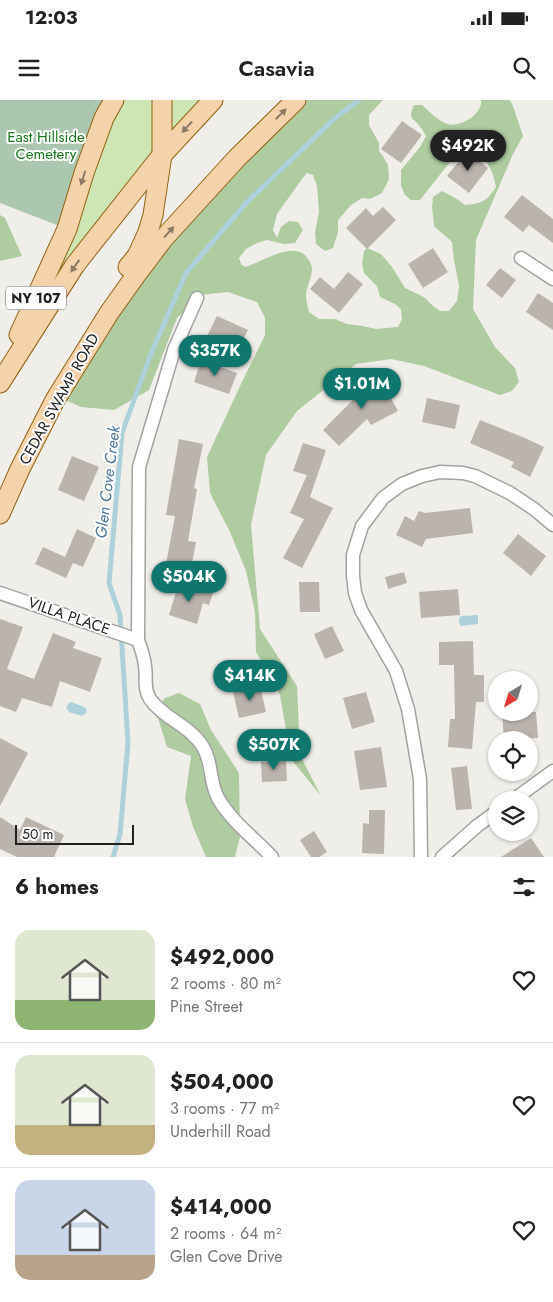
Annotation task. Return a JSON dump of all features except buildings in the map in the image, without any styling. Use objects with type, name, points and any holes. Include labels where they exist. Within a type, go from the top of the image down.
[{"type":"main road","name":"NY 107","points":[[0,383],[24,322],[48,274],[67,229],[84,173],[104,118],[114,100]]},
{"type":"main road","points":[[109,313],[114,285],[137,256],[148,232],[153,215],[162,155],[162,108],[156,109],[146,100]]},
{"type":"main road","points":[[0,383],[75,265],[162,155],[213,100]]},
{"type":"main road","name":"CEDAR SWAMP ROAD","points":[[0,514],[20,469],[55,400],[109,313],[136,275],[164,238],[237,158],[296,100]]},
{"type":"street","points":[[521,258],[553,279]]},
{"type":"street","points":[[197,298],[174,350],[139,467],[135,639],[145,666],[145,688],[150,699],[162,712],[197,738],[209,757],[214,790],[219,800],[236,821],[272,857]]},
{"type":"street","points":[[421,857],[420,779],[408,709],[396,672],[362,610],[355,593],[352,555],[362,526],[383,498],[402,484],[422,476],[440,472],[463,473],[475,476],[510,493],[553,525]]},
{"type":"street","name":"VILLA PLACE","points":[[0,593],[135,639]]},
{"type":"street","points":[[525,791],[553,771]]},
{"type":"street","points":[[442,857],[488,818]]},
{"type":"green space","name":"East Hillside Cemetery","points":[[0,100],[114,100],[67,229],[0,203]]},
{"type":"green space","points":[[115,100],[211,100],[30,324]]},
{"type":"green space","points":[[293,100],[383,100],[369,115],[369,125],[379,143],[379,151],[388,165],[389,179],[382,193],[370,199],[362,198],[351,205],[338,220],[338,232],[333,248],[325,251],[316,244],[315,232],[319,212],[317,186],[313,175],[307,173],[277,214],[273,230],[277,238],[281,227],[289,221],[298,222],[303,230],[295,243],[284,244],[267,240],[257,243],[246,249],[239,258],[241,264],[245,267],[283,252],[299,252],[305,255],[312,267],[306,296],[309,312],[319,319],[335,319],[347,324],[376,329],[398,327],[402,319],[401,309],[380,297],[377,286],[364,273],[362,264],[364,251],[367,248],[381,254],[405,288],[424,297],[440,311],[449,311],[457,301],[459,286],[452,242],[434,226],[433,197],[442,191],[465,205],[486,199],[496,187],[493,173],[488,164],[470,145],[466,145],[461,148],[420,200],[411,200],[405,195],[401,186],[401,170],[420,147],[426,136],[411,116],[414,105],[422,105],[440,120],[452,125],[464,122],[475,115],[481,105],[481,100],[510,100],[523,136],[513,154],[476,240],[473,309],[495,347],[515,368],[519,382],[512,391],[500,395],[424,366],[391,359],[356,364],[297,411],[266,455],[251,525],[260,629],[297,686],[300,755],[321,796],[291,759],[280,695],[256,652],[255,612],[246,571],[230,532],[210,493],[207,457],[265,335],[265,318],[257,302],[228,292],[201,295],[177,318],[149,390],[114,410],[81,407],[54,395],[93,334]]},
{"type":"green space","points":[[0,215],[5,218],[22,256],[0,261]]},
{"type":"green space","points":[[179,693],[200,704],[211,730],[239,773],[240,837],[235,857],[206,857],[193,827],[185,799],[191,756],[167,747],[156,712],[165,698]]},
{"type":"water","points":[[478,615],[478,624],[461,626],[459,623],[461,616]]},
{"type":"water","points":[[71,702],[87,709],[86,713],[82,716],[69,712],[66,707]]},
{"type":"waterway","name":"Glen Cove Creek","points":[[113,857],[120,834],[128,743],[120,615],[109,583],[122,433],[150,356],[186,273],[247,202],[334,119],[359,100]]}]
